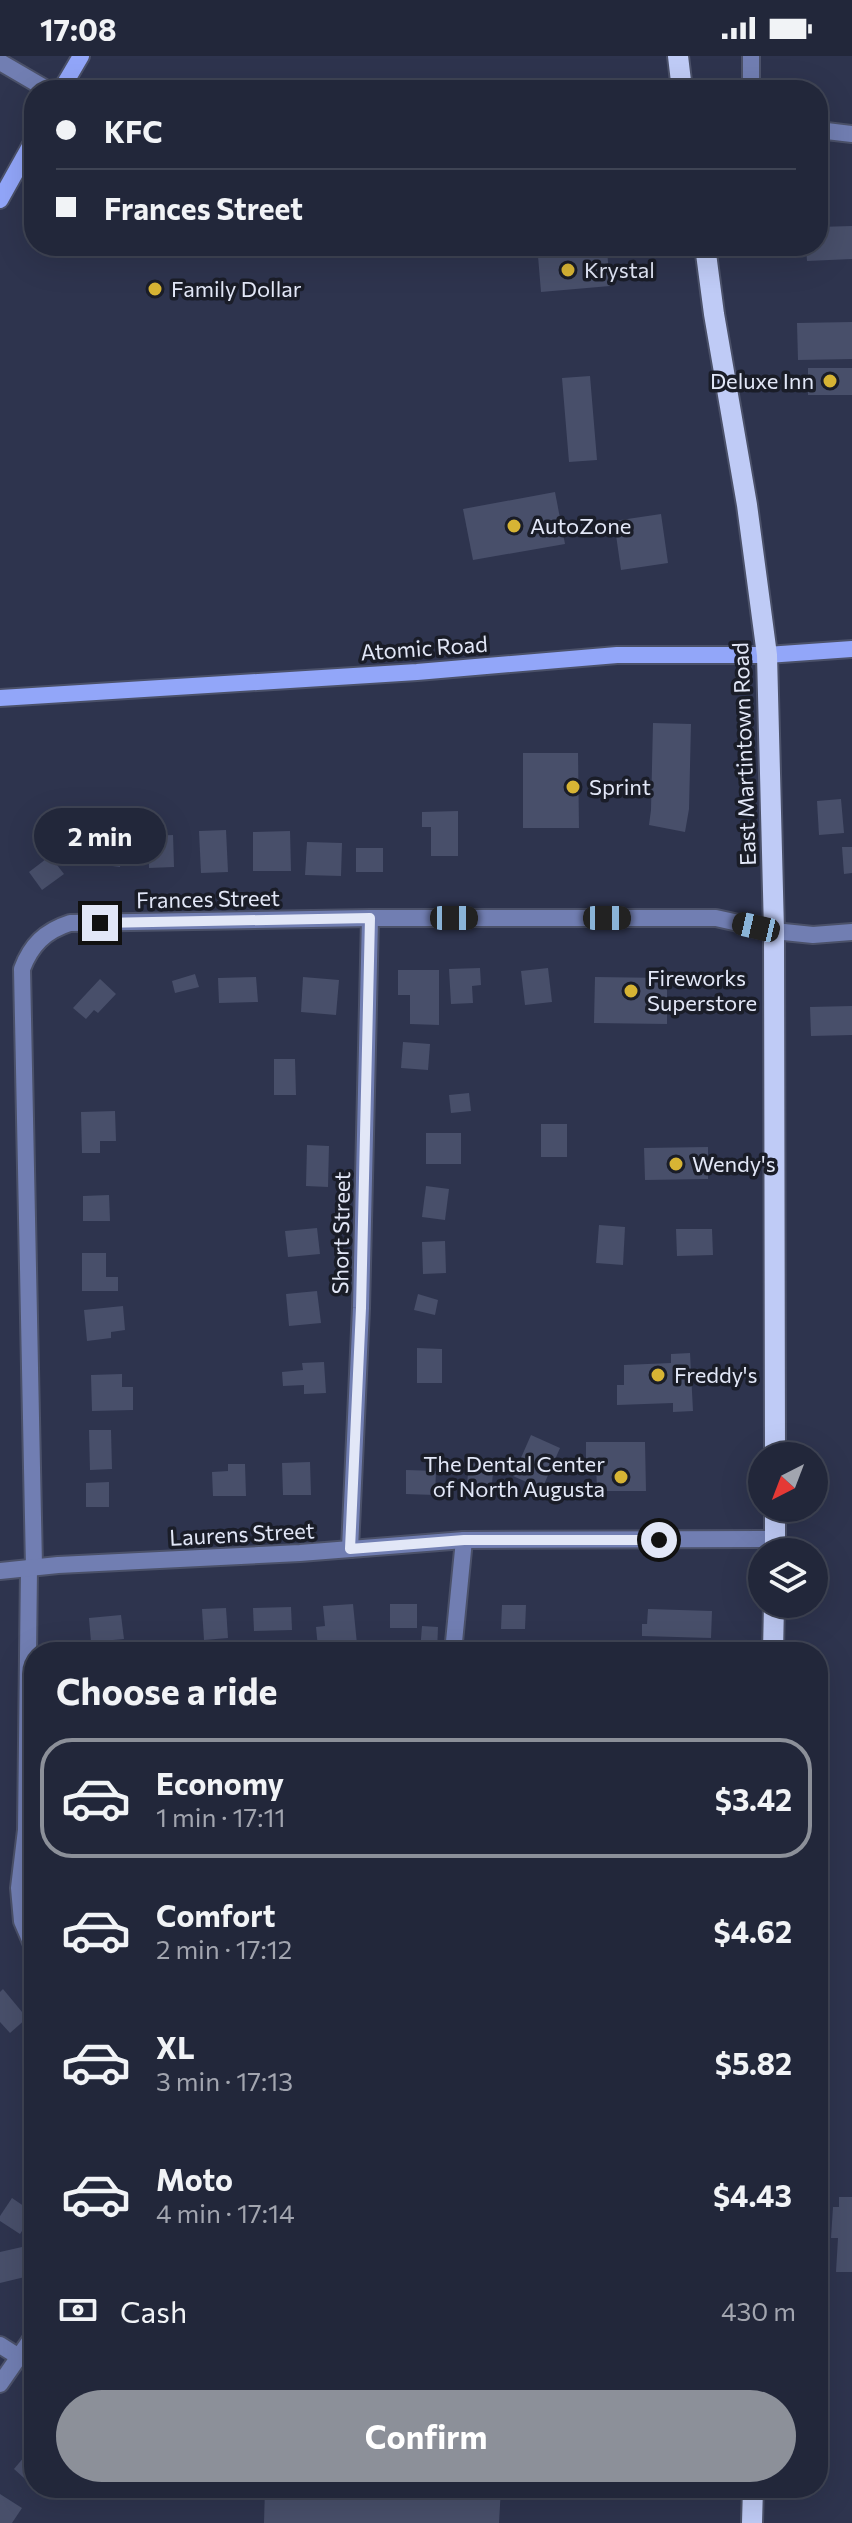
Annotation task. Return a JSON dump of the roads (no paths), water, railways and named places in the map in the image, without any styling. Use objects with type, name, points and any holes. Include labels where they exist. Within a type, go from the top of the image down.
[{"type":"main road","points":[[67,80],[81,56]]},
{"type":"main road","points":[[678,56],[681,80]]},
{"type":"main road","points":[[0,200],[24,157]]},
{"type":"main road","name":"East Martintown Road","points":[[706,256],[747,505],[767,655],[774,931],[775,1442]]},
{"type":"main road","name":"Atomic Road","points":[[0,698],[417,672],[617,655],[767,655],[852,649]]},
{"type":"main road","points":[[773,1642],[774,1618]]},
{"type":"main road","points":[[752,2523],[753,2498]]},
{"type":"street","points":[[751,56],[751,80]]},
{"type":"street","points":[[0,62],[31,80]]},
{"type":"street","points":[[828,131],[852,134]]},
{"type":"street","name":"Frances Street","points":[[30,1642],[32,1568],[22,969],[27,955],[47,933],[70,923],[370,918],[716,918],[774,931],[813,935],[852,932]]},
{"type":"street","name":"Short Street","points":[[350,1549],[361,1308],[370,918]]},
{"type":"street","points":[[454,1642],[464,1540]]},
{"type":"street","name":"Laurens Street","points":[[0,1571],[464,1540],[748,1545]]},
{"type":"street","name":"Frances Street","points":[[24,1847],[19,1888],[24,1926]]},
{"type":"street","points":[[0,2345],[19,2357]]},
{"type":"street","points":[[0,2384],[24,2350]]},
{"type":"place","name":"Krystal","points":[[568,270]]},
{"type":"place","name":"Family Dollar","points":[[155,289]]},
{"type":"place","name":"Deluxe Inn","points":[[830,381]]},
{"type":"place","name":"AutoZone","points":[[514,526]]},
{"type":"place","name":"Sprint","points":[[573,787]]},
{"type":"place","name":"Fireworks Superstore","points":[[631,991]]},
{"type":"place","name":"Wendy's","points":[[676,1164]]},
{"type":"place","name":"Freddy's","points":[[658,1375]]},
{"type":"place","name":"The Dental Center of North Augusta","points":[[621,1477]]}]
